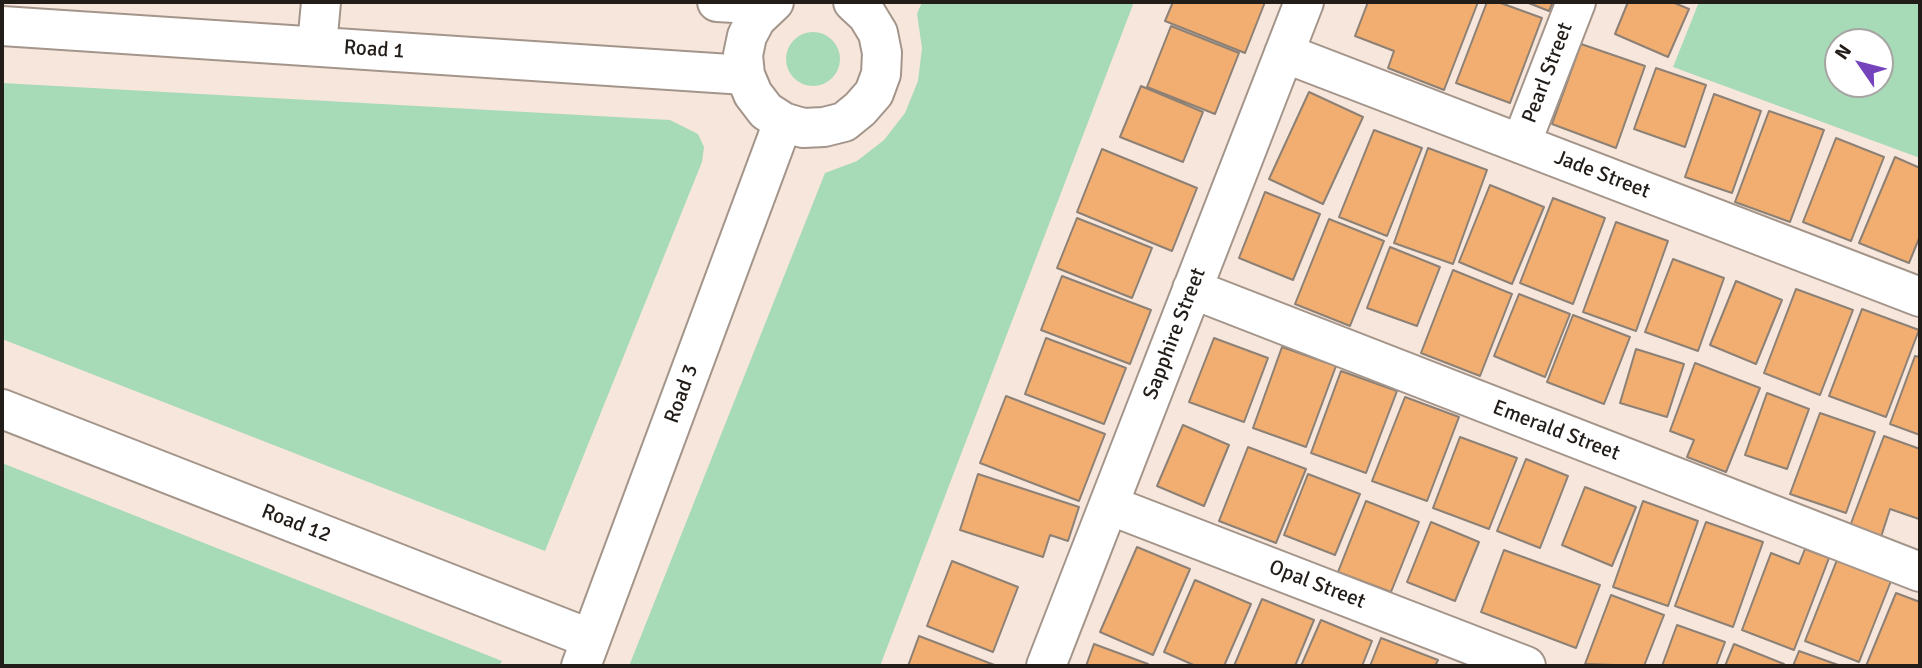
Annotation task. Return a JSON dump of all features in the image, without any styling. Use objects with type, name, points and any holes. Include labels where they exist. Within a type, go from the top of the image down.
[{"type":"street","points":[[317,46],[321,2]]},
{"type":"street","points":[[717,2],[772,3]]},
{"type":"street","name":"Sapphire Street","points":[[1046,666],[1304,2]]},
{"type":"street","name":"Pearl Street","points":[[1521,144],[1576,2]]},
{"type":"street","points":[[772,3],[756,19],[747,36],[743,55],[745,75],[753,94],[766,111],[783,122],[803,128],[844,122],[874,93],[881,74],[882,53],[878,33],[864,6]]},
{"type":"street","name":"Road 1","points":[[2,26],[745,75]]},
{"type":"street","name":"Jade Street","points":[[1284,53],[1920,297]]},
{"type":"street","name":"Road 3","points":[[586,653],[783,122]]},
{"type":"street","name":"Emerald Street","points":[[1192,289],[1920,572]]},
{"type":"street","name":"Road 12","points":[[2,409],[586,653]]},
{"type":"street","name":"Opal Street","points":[[1109,505],[1526,666]]},
{"type":"green space","points":[[922,2],[1134,2],[880,666],[629,666],[825,173],[857,161],[884,140],[905,113],[918,81],[922,48],[917,14]]},
{"type":"green space","points":[[1699,2],[1920,2],[1920,158],[1673,67]]},
{"type":"green space","points":[[813,32],[832,40],[840,59],[832,78],[813,86],[794,78],[786,59],[794,40]]},
{"type":"green space","points":[[2,83],[670,120],[698,134],[704,147],[702,162],[545,551],[2,339]]},
{"type":"green space","points":[[2,463],[502,661],[499,666],[2,666]]},
{"type":"building","points":[[1173,2],[1265,2],[1245,53],[1165,21]]},
{"type":"building","points":[[1368,2],[1478,2],[1444,90],[1388,68],[1394,51],[1355,36]]},
{"type":"building","points":[[1487,2],[1498,2],[1542,18],[1510,103],[1456,83]]},
{"type":"building","points":[[1526,2],[1553,2],[1549,11]]},
{"type":"building","points":[[1628,2],[1672,2],[1689,9],[1668,57],[1615,34]]},
{"type":"building","points":[[1171,26],[1239,53],[1215,114],[1147,87]]},
{"type":"building","points":[[1581,44],[1645,66],[1616,148],[1552,124]]},
{"type":"building","points":[[1656,68],[1706,85],[1685,147],[1634,129]]},
{"type":"building","points":[[1141,86],[1203,112],[1183,162],[1120,137]]},
{"type":"building","points":[[1309,92],[1363,117],[1323,204],[1269,179]]},
{"type":"building","points":[[1714,94],[1761,111],[1732,193],[1685,177]]},
{"type":"building","points":[[1769,111],[1824,130],[1790,222],[1735,202]]},
{"type":"building","points":[[1374,130],[1422,148],[1387,236],[1339,217]]},
{"type":"building","points":[[1836,138],[1884,157],[1851,241],[1803,222]]},
{"type":"building","points":[[1428,148],[1487,170],[1453,264],[1394,243]]},
{"type":"building","points":[[1102,149],[1197,188],[1172,251],[1077,212]]},
{"type":"building","points":[[1895,157],[1920,168],[1920,236],[1909,263],[1859,243]]},
{"type":"building","points":[[1490,185],[1544,207],[1512,284],[1459,262]]},
{"type":"building","points":[[1265,192],[1320,214],[1293,280],[1239,258]]},
{"type":"building","points":[[1553,198],[1605,218],[1573,304],[1520,283]]},
{"type":"building","points":[[1077,218],[1152,248],[1132,298],[1057,268]]},
{"type":"building","points":[[1329,219],[1384,241],[1350,326],[1295,304]]},
{"type":"building","points":[[1616,222],[1668,241],[1636,331],[1583,312]]},
{"type":"building","points":[[1390,247],[1440,267],[1417,326],[1367,308]]},
{"type":"building","points":[[1673,259],[1724,278],[1698,351],[1645,332]]},
{"type":"building","points":[[1453,270],[1512,294],[1480,376],[1421,353]]},
{"type":"building","points":[[1062,276],[1151,310],[1130,364],[1041,330]]},
{"type":"building","points":[[1736,281],[1782,300],[1756,364],[1710,345]]},
{"type":"building","points":[[1796,289],[1853,310],[1820,395],[1764,373]]},
{"type":"building","points":[[1519,294],[1570,314],[1545,377],[1494,356]]},
{"type":"building","points":[[1862,309],[1919,330],[1886,417],[1829,396]]},
{"type":"building","points":[[1573,315],[1630,337],[1604,404],[1547,382]]},
{"type":"building","points":[[1046,338],[1126,368],[1104,424],[1025,394]]},
{"type":"building","points":[[1214,338],[1268,358],[1244,422],[1189,402]]},
{"type":"building","points":[[1282,347],[1336,366],[1306,447],[1253,428]]},
{"type":"building","points":[[1636,349],[1684,364],[1667,417],[1620,403]]},
{"type":"building","points":[[1915,356],[1920,357],[1920,435],[1890,424]]},
{"type":"building","points":[[1695,363],[1760,388],[1726,472],[1687,457],[1694,440],[1670,431]]},
{"type":"building","points":[[1341,371],[1397,391],[1366,473],[1311,453]]},
{"type":"building","points":[[1767,393],[1809,409],[1787,469],[1745,455]]},
{"type":"building","points":[[1006,396],[1105,434],[1079,501],[980,463]]},
{"type":"building","points":[[1405,397],[1459,417],[1427,501],[1372,481]]},
{"type":"building","points":[[1820,413],[1875,432],[1846,513],[1790,494]]},
{"type":"building","points":[[1183,425],[1229,445],[1204,506],[1157,486]]},
{"type":"building","points":[[1884,436],[1920,449],[1920,515],[1919,519],[1890,509],[1881,537],[1850,526]]},
{"type":"building","points":[[1460,437],[1517,458],[1489,529],[1433,508]]},
{"type":"building","points":[[1248,447],[1306,469],[1276,543],[1219,521]]},
{"type":"building","points":[[1526,459],[1568,476],[1540,548],[1497,531]]},
{"type":"building","points":[[978,474],[1079,507],[1068,541],[1050,535],[1043,557],[960,530]]},
{"type":"building","points":[[1308,474],[1360,494],[1335,555],[1284,535]]},
{"type":"building","points":[[1585,487],[1636,507],[1612,566],[1562,545]]},
{"type":"building","points":[[1366,501],[1419,522],[1391,592],[1338,572]]},
{"type":"building","points":[[1643,501],[1698,521],[1668,606],[1613,587]]},
{"type":"building","points":[[1431,522],[1479,542],[1455,601],[1407,582]]},
{"type":"building","points":[[1706,522],[1763,542],[1733,627],[1675,606]]},
{"type":"building","points":[[1137,547],[1190,569],[1153,655],[1100,632]]},
{"type":"building","points":[[1805,549],[1829,558],[1794,650],[1742,630],[1771,553],[1799,564]]},
{"type":"building","points":[[1504,550],[1600,585],[1576,648],[1481,612]]},
{"type":"building","points":[[1837,560],[1891,581],[1859,662],[1805,641]]},
{"type":"building","points":[[952,561],[1018,587],[993,652],[927,626]]},
{"type":"building","points":[[1195,580],[1251,604],[1224,666],[1196,666],[1164,652]]},
{"type":"building","points":[[1896,593],[1920,602],[1920,666],[1866,666]]},
{"type":"building","points":[[1611,595],[1664,615],[1644,666],[1585,664]]},
{"type":"building","points":[[1262,599],[1314,620],[1295,666],[1234,666]]},
{"type":"building","points":[[1321,620],[1372,641],[1362,666],[1301,666]]},
{"type":"building","points":[[1677,625],[1725,642],[1716,666],[1662,666]]},
{"type":"building","points":[[919,636],[997,666],[908,666]]},
{"type":"building","points":[[1381,638],[1438,660],[1435,666],[1370,666]]},
{"type":"building","points":[[1094,644],[1148,664],[1086,666]]},
{"type":"building","points":[[1734,644],[1784,664],[1784,666],[1725,666]]},
{"type":"building","points":[[1799,651],[1841,666],[1793,666]]}]
